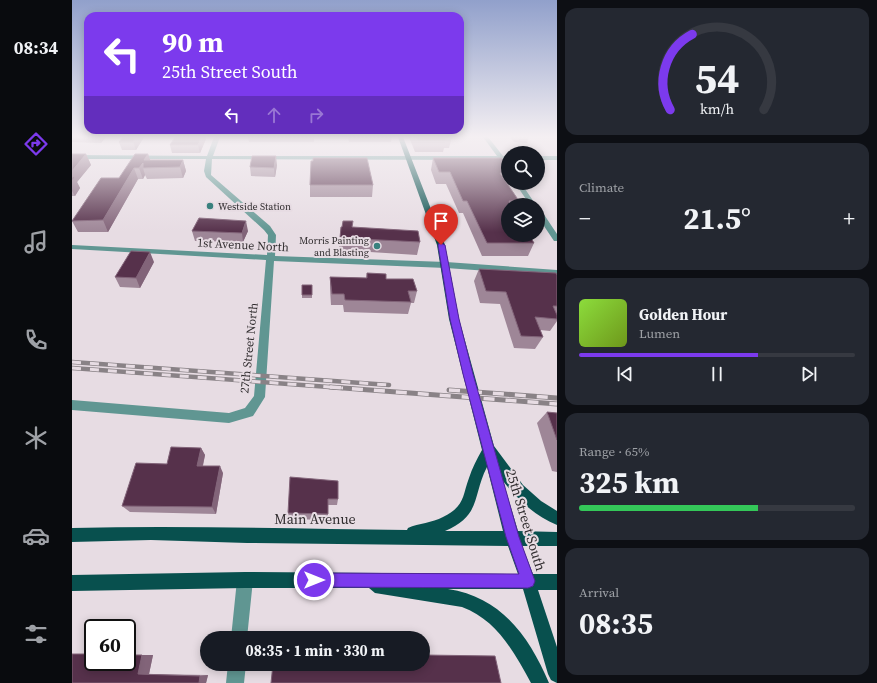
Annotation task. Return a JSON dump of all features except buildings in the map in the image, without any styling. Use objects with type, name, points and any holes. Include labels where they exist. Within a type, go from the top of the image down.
[{"type":"main road","name":"25th Street South","points":[[412,169],[441,245],[446,265],[454,319],[512,537],[528,581],[557,674]]},
{"type":"main road","points":[[395,537],[436,528],[456,519],[472,496],[474,482],[489,450],[513,484],[540,509],[557,518]]},
{"type":"main road","name":"Main Avenue","points":[[72,535],[151,533],[247,536],[512,537],[557,539]]},
{"type":"main road","points":[[72,583],[245,580],[557,582]]},
{"type":"main road","points":[[341,580],[462,599],[478,606],[492,614],[507,629],[524,653],[540,683]]},
{"type":"street","name":"27th Street North","points":[[72,405],[229,418],[249,412],[259,397],[272,234],[208,176],[207,169]]},
{"type":"street","points":[[545,222],[557,239]]},
{"type":"street","name":"1st Avenue North","points":[[72,247],[271,258],[446,265],[557,273]]},
{"type":"street","points":[[240,631],[245,580]]},
{"type":"street","points":[[235,683],[236,671]]},
{"type":"railway","points":[[72,362],[389,385]]},
{"type":"railway","points":[[72,368],[343,388]]},
{"type":"railway","points":[[330,387],[557,404]]},
{"type":"railway","points":[[449,390],[557,398]]},
{"type":"place","name":"Westside Station","points":[[210,206]]},
{"type":"place","name":"Morris Painting and Blasting","points":[[377,246]]},
{"type":"route","points":[[314,580],[528,581],[512,537],[468,374],[454,319],[446,265],[441,245]]}]
